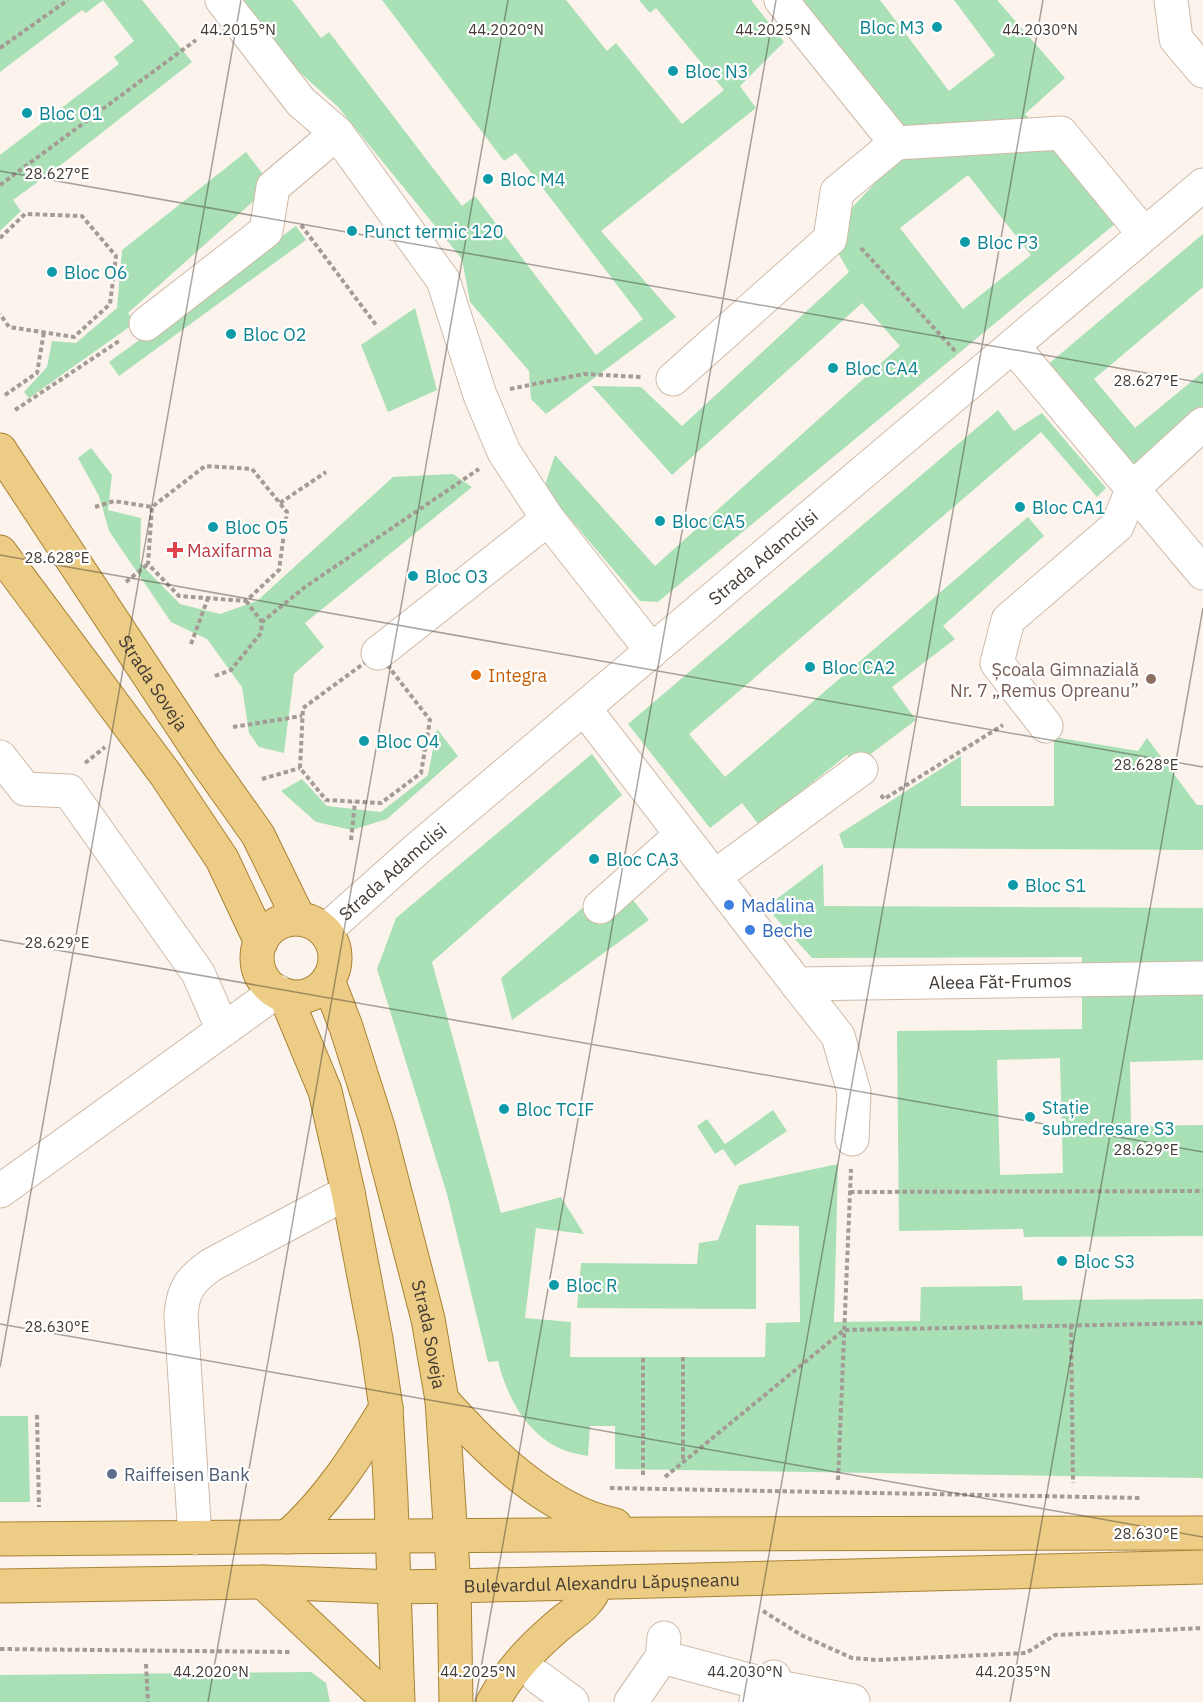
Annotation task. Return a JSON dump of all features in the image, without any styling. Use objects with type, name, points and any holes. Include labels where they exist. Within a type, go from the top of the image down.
[{"type":"main road","name":"Strada Soveja","points":[[0,450],[202,756],[258,835],[312,925]]},
{"type":"main road","points":[[0,552],[172,785],[222,859],[261,942]]},
{"type":"main road","points":[[287,920],[312,925],[334,950],[335,961],[328,980],[313,993],[304,996],[281,993],[268,984],[262,975],[258,964],[261,942],[276,924],[287,920]]},
{"type":"main road","name":"Strada Soveja","points":[[328,980],[346,1027],[378,1127],[428,1319],[442,1400],[454,1586],[456,1702]]},
{"type":"main road","points":[[281,993],[325,1091],[348,1192],[376,1339],[386,1408],[398,1702]]},
{"type":"main road","points":[[442,1400],[475,1437],[565,1509],[597,1522],[662,1533]]},
{"type":"main road","points":[[287,1537],[303,1523],[334,1488],[356,1458],[386,1408]]},
{"type":"main road","points":[[0,1539],[451,1537],[662,1533],[1203,1533]]},
{"type":"main road","name":"Bulevardul Alexandru Lăpușneanu","points":[[0,1586],[263,1582],[394,1587],[1203,1567]]},
{"type":"main road","points":[[263,1582],[390,1702]]},
{"type":"main road","points":[[493,1702],[520,1663],[552,1630],[591,1599],[597,1583]]},
{"type":"street","points":[[222,0],[301,102],[337,133],[443,280],[480,395],[504,452],[548,519],[652,651]]},
{"type":"street","points":[[781,0],[896,143]]},
{"type":"street","points":[[1171,0],[1176,39],[1203,71]]},
{"type":"street","points":[[146,324],[266,231],[273,187],[337,133]]},
{"type":"street","points":[[673,379],[830,239],[837,192],[896,143],[1061,133],[1144,234]]},
{"type":"street","name":"Strada Adamclisi","points":[[312,925],[417,849],[1203,185]]},
{"type":"street","points":[[1013,346],[1203,573]]},
{"type":"street","points":[[1039,717],[997,663],[1008,620],[1117,526],[1133,488],[1203,424]]},
{"type":"street","points":[[378,653],[548,519]]},
{"type":"street","points":[[584,708],[838,1036],[854,1092],[852,1138]]},
{"type":"street","points":[[0,757],[25,789],[69,791],[198,973],[224,1030]]},
{"type":"street","points":[[714,877],[861,769]]},
{"type":"street","points":[[600,907],[681,835]]},
{"type":"street","name":"Aleea Făt-Frumos","points":[[797,984],[1203,978]]},
{"type":"street","points":[[0,1191],[224,1030],[281,993]]},
{"type":"street","points":[[195,1538],[181,1315],[182,1297],[194,1277],[211,1265],[348,1192]]},
{"type":"street","points":[[636,1701],[663,1648],[765,1688],[853,1701]]},
{"type":"street","points":[[538,1677],[572,1702]]},
{"type":"path","points":[[0,48],[68,0]]},
{"type":"path","points":[[0,185],[196,40]]},
{"type":"path","points":[[273,187],[375,326]]},
{"type":"path","points":[[0,238],[25,214],[82,216],[116,256],[110,304],[74,337],[9,327],[0,314]]},
{"type":"path","points":[[834,217],[962,358]]},
{"type":"path","points":[[15,410],[146,324]]},
{"type":"path","points":[[5,395],[37,373],[44,332]]},
{"type":"path","points":[[480,395],[584,374],[673,379]]},
{"type":"path","points":[[262,622],[305,587],[504,452]]},
{"type":"path","points":[[95,507],[114,501],[152,507],[205,466],[252,469],[287,513],[279,570],[246,601],[179,596],[148,564]]},
{"type":"path","points":[[279,503],[326,472]]},
{"type":"path","points":[[125,582],[148,564],[152,507]]},
{"type":"path","points":[[192,645],[208,598]]},
{"type":"path","points":[[215,675],[231,670],[261,633],[262,622],[246,601]]},
{"type":"path","points":[[378,653],[430,720],[421,772],[381,803],[326,800],[300,768],[302,716],[303,708],[378,653]]},
{"type":"path","points":[[232,727],[302,716]]},
{"type":"path","points":[[861,769],[884,799],[1039,717]]},
{"type":"path","points":[[81,766],[106,747]]},
{"type":"path","points":[[262,779],[300,768]]},
{"type":"path","points":[[351,840],[355,802]]},
{"type":"path","points":[[838,1479],[852,1138]]},
{"type":"path","points":[[850,1192],[1203,1191]]},
{"type":"path","points":[[665,1477],[844,1330],[1203,1323]]},
{"type":"path","points":[[1071,1325],[1073,1483]]},
{"type":"path","points":[[643,1357],[643,1475]]},
{"type":"path","points":[[683,1357],[683,1461]]},
{"type":"path","points":[[37,1415],[39,1508]]},
{"type":"path","points":[[608,1488],[1145,1498]]},
{"type":"path","points":[[761,1610],[801,1635],[852,1658],[1026,1653],[1056,1635],[1203,1628]]},
{"type":"path","points":[[0,1649],[322,1652],[332,1647]]},
{"type":"path","points":[[146,1664],[148,1702]]},
{"type":"green space","points":[[0,0],[103,0],[86,13],[82,10],[0,72]]},
{"type":"green space","points":[[103,0],[142,0],[192,62],[13,200],[21,211],[0,231],[0,155],[119,64],[114,57],[134,41]]},
{"type":"green space","points":[[242,0],[292,0],[321,38],[329,32],[462,206],[475,196],[596,355],[643,319],[516,153],[504,161],[382,0],[566,0],[607,51],[616,43],[682,124],[724,90],[656,8],[650,13],[639,0],[751,0],[784,42],[740,86],[756,108],[601,231],[676,317],[546,414],[531,399],[529,371],[470,302],[462,259],[338,107],[293,66]]},
{"type":"green space","points":[[803,0],[880,0],[949,91],[995,55],[954,0],[997,0],[1065,78],[1025,114],[1121,219],[658,602],[640,601],[544,488],[555,455],[655,566],[900,346],[862,303],[672,475],[592,386],[641,387],[682,426],[849,272],[837,251],[844,216],[914,142]],"holes":[[[968,175],[1031,255],[963,309],[900,228]]]},
{"type":"green space","points":[[246,152],[265,177],[304,156],[128,313],[135,323],[29,398],[24,392],[47,367],[52,341],[76,343],[117,308],[122,250]]},
{"type":"green space","points":[[296,226],[306,240],[119,376],[109,362]]},
{"type":"green space","points":[[1203,234],[1203,287],[1094,379],[1135,428],[1203,372],[1203,418],[1139,474],[1046,366]]},
{"type":"green space","points":[[415,308],[437,390],[388,412],[361,345]]},
{"type":"green space","points":[[998,410],[1014,431],[1042,413],[1106,488],[1097,497],[1041,432],[689,734],[725,777],[1028,517],[1044,536],[943,626],[955,639],[892,687],[916,720],[856,765],[847,755],[759,825],[742,803],[710,828],[628,724]]},
{"type":"green space","points":[[91,448],[112,475],[108,510],[141,518],[140,563],[180,604],[220,614],[257,601],[393,477],[453,474],[472,487],[305,623],[324,647],[294,674],[284,753],[259,747],[249,733],[242,687],[207,639],[171,622],[109,531],[99,496],[78,458]]},
{"type":"green space","points":[[437,729],[458,756],[387,819],[352,830],[316,822],[281,791],[302,779],[327,806],[381,812],[428,775]]},
{"type":"green space","points":[[1054,737],[1138,751],[1147,738],[1197,805],[1203,805],[1203,850],[844,848],[839,834],[961,756],[961,806],[1054,806]]},
{"type":"green space","points":[[592,754],[622,795],[432,962],[501,1213],[561,1197],[584,1234],[536,1228],[525,1318],[571,1322],[570,1357],[765,1357],[766,1323],[800,1322],[799,1226],[756,1225],[756,1309],[577,1308],[581,1263],[697,1264],[699,1243],[718,1240],[739,1185],[838,1164],[834,1322],[920,1321],[921,1287],[1022,1286],[1023,1300],[1203,1299],[1203,1478],[615,1469],[615,1426],[590,1426],[588,1456],[561,1449],[538,1434],[528,1424],[507,1388],[498,1361],[488,1362],[447,1194],[377,969],[396,918]]},
{"type":"green space","points":[[823,864],[824,906],[1203,908],[1203,1060],[1130,1062],[1131,1126],[1203,1125],[1203,1236],[1024,1237],[1023,1229],[899,1231],[897,1031],[1082,1029],[1082,957],[812,958],[766,907]],"holes":[[[1060,1058],[1063,1173],[1000,1175],[997,1060]]]},
{"type":"green space","points":[[616,879],[649,920],[512,1020],[501,978]]},
{"type":"green space","points":[[773,1110],[787,1131],[735,1166],[723,1149],[715,1154],[697,1126],[707,1119],[725,1144]]},
{"type":"green space","points":[[0,1416],[28,1416],[30,1502],[0,1502]]},
{"type":"green space","points":[[311,1672],[326,1683],[330,1702],[0,1702],[0,1675]]},
{"type":"place","name":"Bloc M3","points":[[937,27]]},
{"type":"place","name":"Bloc N3","points":[[673,71]]},
{"type":"place","name":"Bloc O1","points":[[27,113]]},
{"type":"place","name":"Bloc M4","points":[[488,179]]},
{"type":"place","name":"Punct termic 120","points":[[352,231]]},
{"type":"place","name":"Bloc P3","points":[[965,242]]},
{"type":"place","name":"Bloc O6","points":[[52,272]]},
{"type":"place","name":"Bloc O2","points":[[231,334]]},
{"type":"place","name":"Bloc CA4","points":[[833,368]]},
{"type":"place","name":"Bloc CA1","points":[[1020,507]]},
{"type":"place","name":"Bloc CA5","points":[[660,521]]},
{"type":"place","name":"Bloc O5","points":[[213,527]]},
{"type":"place","name":"Maxifarma","points":[[175,550]]},
{"type":"place","name":"Bloc O3","points":[[413,576]]},
{"type":"place","name":"Bloc CA2","points":[[810,667]]},
{"type":"place","name":"Integra","points":[[476,675]]},
{"type":"place","name":"Școala Gimnazială Nr. 7 „Remus Opreanu”","points":[[1151,679]]},
{"type":"place","name":"Bloc O4","points":[[364,741]]},
{"type":"place","name":"Bloc CA3","points":[[594,859]]},
{"type":"place","name":"Bloc S1","points":[[1013,885]]},
{"type":"place","name":"Madalina","points":[[729,905]]},
{"type":"place","name":"Beche","points":[[750,930]]},
{"type":"place","name":"Bloc TCIF","points":[[504,1109]]},
{"type":"place","name":"Stație subredresare S3","points":[[1030,1117]]},
{"type":"place","name":"Bloc S3","points":[[1062,1261]]},
{"type":"place","name":"Bloc R","points":[[554,1285]]},
{"type":"place","name":"Raiffeisen Bank","points":[[112,1474]]}]
